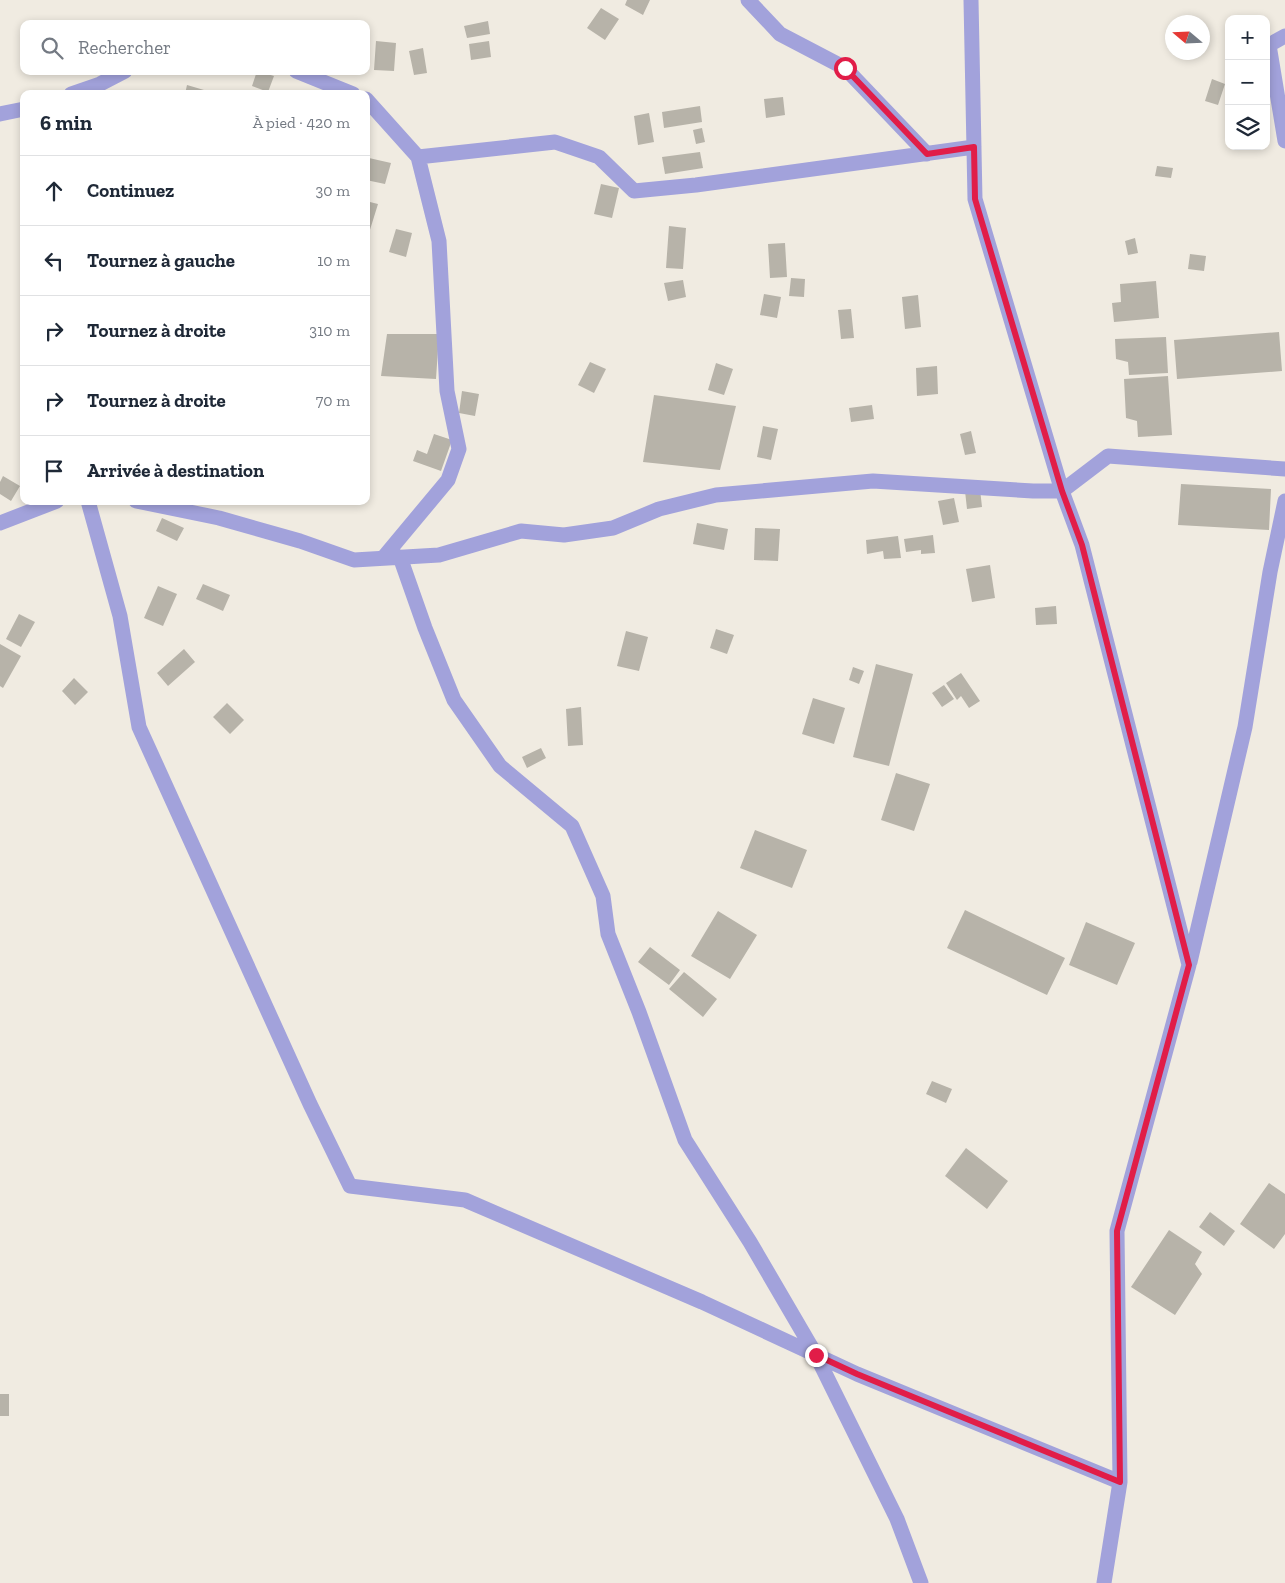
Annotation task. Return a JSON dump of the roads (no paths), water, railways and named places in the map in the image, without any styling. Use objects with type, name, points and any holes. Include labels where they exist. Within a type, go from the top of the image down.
[{"type":"street","points":[[748,0],[780,34],[845,68],[927,154]]},
{"type":"street","points":[[971,0],[975,199],[1062,491],[1082,545],[1189,965]]},
{"type":"street","points":[[1285,36],[1269,45],[1285,141]]},
{"type":"street","points":[[83,90],[117,75]]},
{"type":"street","points":[[306,75],[343,90]]},
{"type":"street","points":[[370,103],[418,157],[439,241],[447,391],[459,449],[448,480],[383,558]]},
{"type":"street","points":[[0,114],[20,110]]},
{"type":"street","points":[[418,157],[555,142],[599,157],[634,191],[696,185],[974,147]]},
{"type":"street","points":[[156,505],[219,518],[300,541],[354,560],[440,555],[521,531],[564,535],[613,528],[659,510],[716,495],[873,481],[1062,491],[1108,456],[1285,469]]},
{"type":"street","points":[[1104,1583],[1120,1482],[1117,1231],[1189,965],[1245,727],[1270,572],[1285,501]]},
{"type":"street","points":[[0,523],[47,505]]},
{"type":"street","points":[[89,505],[120,616],[139,727],[310,1104],[350,1186],[465,1200],[702,1302],[857,1374],[1120,1482]]},
{"type":"street","points":[[400,557],[425,628],[454,700],[500,766],[572,826],[602,896],[608,934],[639,1012],[685,1140],[750,1242],[816,1355],[897,1519],[922,1583]]}]
